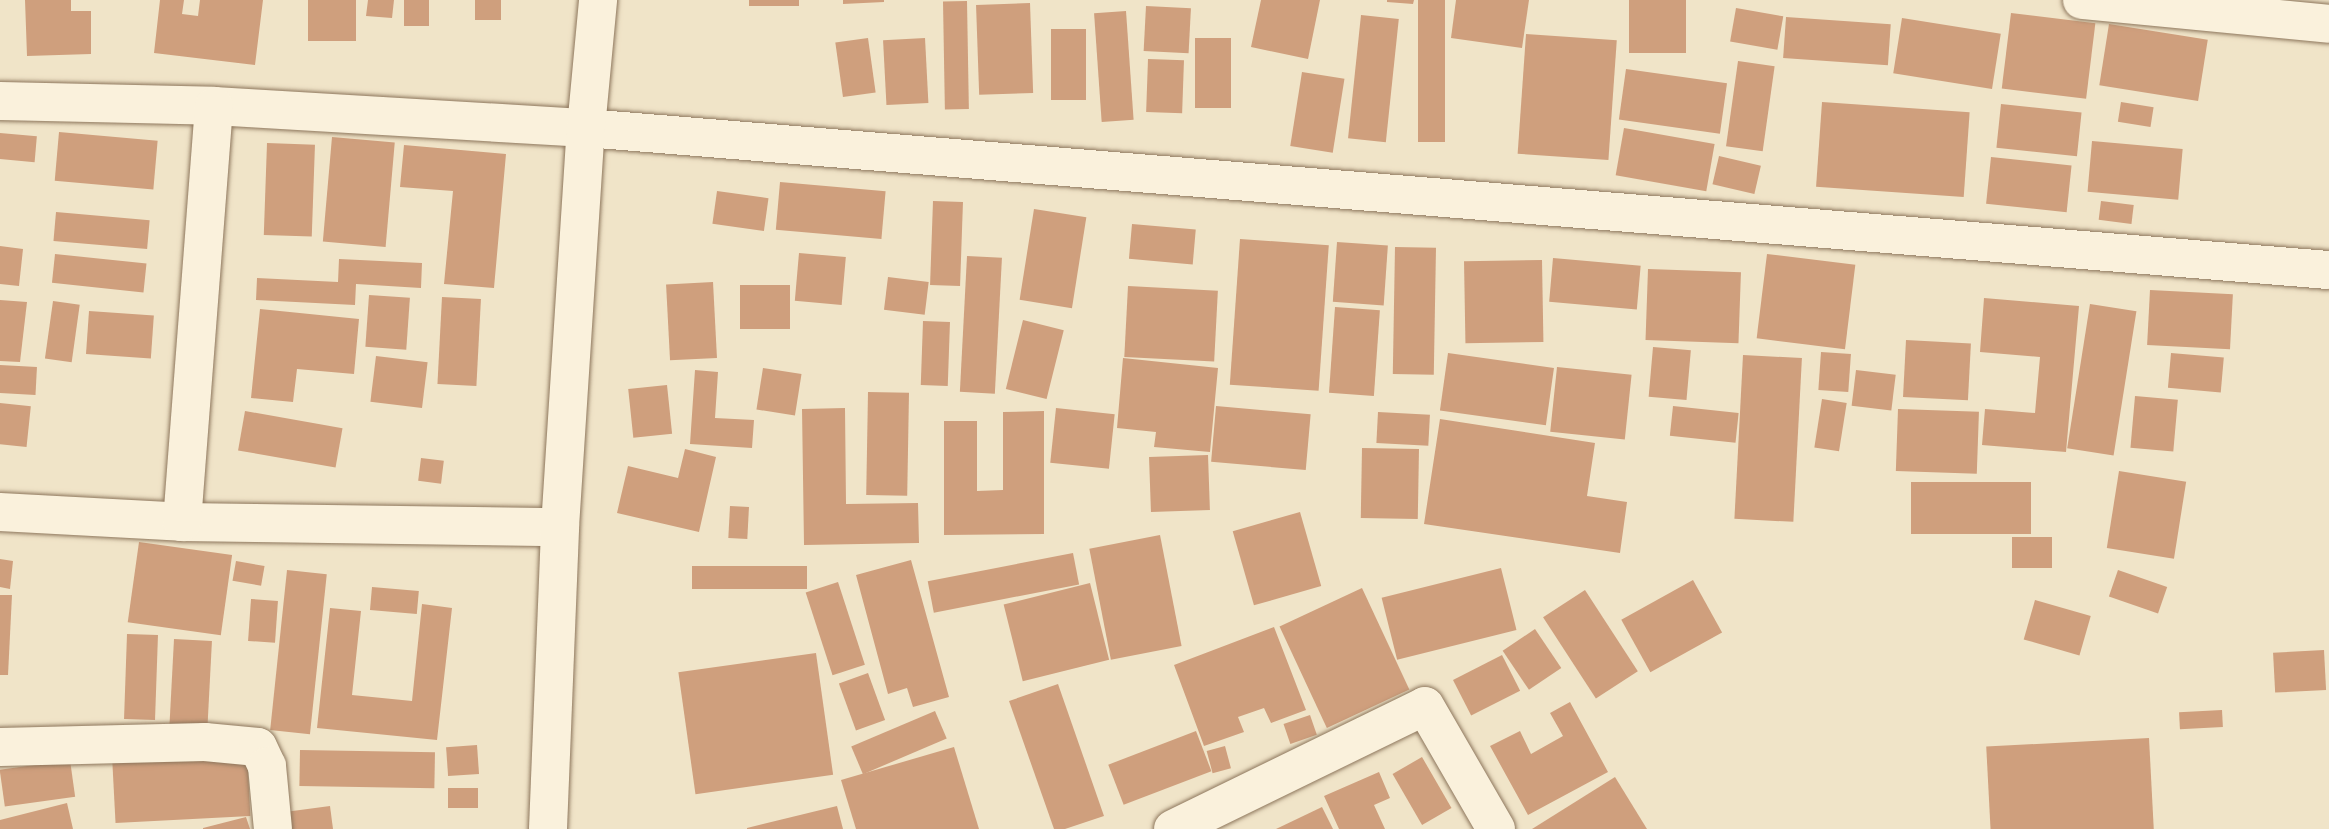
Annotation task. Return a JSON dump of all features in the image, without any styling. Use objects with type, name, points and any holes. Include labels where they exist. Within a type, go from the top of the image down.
[{"type":"street","points":[[548,829],[560,527],[586,128],[598,0]]},
{"type":"street","points":[[2082,0],[2329,24]]},
{"type":"street","points":[[0,101],[214,106],[586,128],[2329,270]]},
{"type":"street","points":[[182,522],[214,106]]},
{"type":"street","points":[[0,512],[182,522],[560,527]]},
{"type":"street","points":[[1173,829],[1425,706],[1496,829]]},
{"type":"street","points":[[0,747],[205,742],[258,747],[268,766],[273,829]]},
{"type":"building","points":[[25,0],[71,0],[71,11],[91,11],[91,54],[27,56]]},
{"type":"building","points":[[160,0],[184,0],[182,14],[198,16],[200,0],[263,0],[255,65],[154,53]]},
{"type":"building","points":[[308,0],[356,0],[356,41],[308,41]]},
{"type":"building","points":[[368,0],[394,0],[392,18],[366,16]]},
{"type":"building","points":[[404,0],[429,0],[429,26],[404,26]]},
{"type":"building","points":[[475,0],[501,0],[501,20],[475,20]]},
{"type":"building","points":[[749,0],[799,0],[799,6],[749,6]]},
{"type":"building","points":[[843,0],[884,0],[884,2],[843,4]]},
{"type":"building","points":[[1261,0],[1320,0],[1308,59],[1251,47]]},
{"type":"building","points":[[1387,0],[1414,0],[1413,4]]},
{"type":"building","points":[[1418,0],[1445,0],[1445,142],[1418,142]]},
{"type":"building","points":[[1456,0],[1529,0],[1522,48],[1451,38]]},
{"type":"building","points":[[1629,0],[1686,0],[1686,53],[1629,53]]},
{"type":"building","points":[[943,1],[967,1],[969,109],[945,109]]},
{"type":"building","points":[[1030,3],[1033,93],[979,95],[976,5]]},
{"type":"building","points":[[1146,6],[1191,8],[1189,53],[1144,51]]},
{"type":"building","points":[[1736,8],[1783,16],[1777,50],[1730,41]]},
{"type":"building","points":[[1126,11],[1134,120],[1102,122],[1094,13]]},
{"type":"building","points":[[2011,13],[2095,23],[2086,99],[2002,88]]},
{"type":"building","points":[[1361,15],[1399,19],[1386,142],[1348,138]]},
{"type":"building","points":[[1786,17],[1891,24],[1888,65],[1783,58]]},
{"type":"building","points":[[1902,18],[2001,34],[1992,89],[1893,73]]},
{"type":"building","points":[[2109,24],[2208,40],[2198,101],[2099,85]]},
{"type":"building","points":[[1051,29],[1086,29],[1086,100],[1051,100]]},
{"type":"building","points":[[1526,34],[1617,40],[1608,160],[1518,154]]},
{"type":"building","points":[[868,38],[876,92],[843,97],[835,43]]},
{"type":"building","points":[[925,38],[928,103],[886,105],[883,40]]},
{"type":"building","points":[[1195,38],[1231,38],[1231,108],[1195,108]]},
{"type":"building","points":[[1148,59],[1184,60],[1182,113],[1146,112]]},
{"type":"building","points":[[1738,61],[1775,66],[1763,151],[1726,146]]},
{"type":"building","points":[[1626,69],[1727,83],[1720,134],[1619,120]]},
{"type":"building","points":[[1302,72],[1344,79],[1333,153],[1290,146]]},
{"type":"building","points":[[1822,102],[1970,112],[1964,197],[1816,187]]},
{"type":"building","points":[[2121,102],[2154,107],[2150,127],[2118,122]]},
{"type":"building","points":[[2001,104],[2082,112],[2077,156],[1996,148]]},
{"type":"building","points":[[1624,128],[1715,144],[1706,191],[1616,175]]},
{"type":"building","points":[[59,132],[158,141],[153,189],[55,181]]},
{"type":"building","points":[[0,133],[37,136],[35,162],[0,159]]},
{"type":"building","points":[[332,137],[395,142],[386,247],[323,242]]},
{"type":"building","points":[[2092,141],[2183,149],[2178,200],[2088,192]]},
{"type":"building","points":[[267,143],[315,145],[312,237],[264,235]]},
{"type":"building","points":[[404,145],[506,154],[494,288],[444,284],[453,191],[400,187]]},
{"type":"building","points":[[1719,156],[1761,166],[1754,194],[1712,184]]},
{"type":"building","points":[[1991,157],[2072,165],[2067,212],[1986,204]]},
{"type":"building","points":[[780,182],[886,191],[881,239],[776,230]]},
{"type":"building","points":[[717,191],[768,198],[764,231],[712,224]]},
{"type":"building","points":[[933,201],[963,202],[960,286],[930,285]]},
{"type":"building","points":[[2101,201],[2134,205],[2131,224],[2099,220]]},
{"type":"building","points":[[1034,209],[1086,217],[1072,308],[1020,300]]},
{"type":"building","points":[[56,212],[150,220],[147,249],[53,241]]},
{"type":"building","points":[[1132,224],[1196,230],[1193,264],[1129,259]]},
{"type":"building","points":[[1240,239],[1329,245],[1319,391],[1230,385]]},
{"type":"building","points":[[1337,242],[1388,246],[1384,305],[1333,302]]},
{"type":"building","points":[[0,246],[23,249],[19,286],[0,284]]},
{"type":"building","points":[[1395,247],[1436,248],[1434,375],[1393,374]]},
{"type":"building","points":[[799,253],[846,257],[842,305],[795,301]]},
{"type":"building","points":[[55,254],[146,264],[143,292],[52,283]]},
{"type":"building","points":[[1767,254],[1855,265],[1845,349],[1757,338]]},
{"type":"building","points":[[967,256],[1002,258],[995,394],[960,392]]},
{"type":"building","points":[[1553,258],[1641,266],[1637,310],[1549,302]]},
{"type":"building","points":[[339,259],[422,263],[421,288],[356,284],[355,305],[256,300],[257,278],[338,282]]},
{"type":"building","points":[[1542,260],[1543,342],[1465,343],[1464,261]]},
{"type":"building","points":[[1648,269],[1741,272],[1738,343],[1646,340]]},
{"type":"building","points":[[888,277],[929,282],[925,315],[884,310]]},
{"type":"building","points":[[713,282],[717,358],[670,360],[666,284]]},
{"type":"building","points":[[740,285],[790,285],[790,329],[740,329]]},
{"type":"building","points":[[1128,286],[1218,291],[1214,362],[1124,357]]},
{"type":"building","points":[[2150,290],[2233,294],[2230,349],[2147,345]]},
{"type":"building","points":[[369,295],[410,298],[406,350],[365,347]]},
{"type":"building","points":[[442,297],[481,299],[476,386],[437,384]]},
{"type":"building","points":[[1984,298],[2079,306],[2066,452],[1982,445],[1985,409],[2035,413],[2040,357],[1980,352]]},
{"type":"building","points":[[0,300],[27,302],[20,362],[0,361]]},
{"type":"building","points":[[53,301],[80,305],[72,362],[45,358]]},
{"type":"building","points":[[2090,304],[2136,311],[2114,456],[2067,448]]},
{"type":"building","points":[[1335,307],[1380,310],[1374,396],[1329,393]]},
{"type":"building","points":[[260,309],[359,319],[354,374],[297,369],[293,402],[251,398]]},
{"type":"building","points":[[89,311],[154,316],[151,358],[86,354]]},
{"type":"building","points":[[1023,320],[1064,330],[1047,399],[1006,389]]},
{"type":"building","points":[[923,321],[950,322],[948,386],[921,385]]},
{"type":"building","points":[[1906,340],[1971,343],[1968,400],[1903,397]]},
{"type":"building","points":[[1653,347],[1691,350],[1686,400],[1649,397]]},
{"type":"building","points":[[1821,352],[1851,354],[1848,392],[1818,390]]},
{"type":"building","points":[[1448,353],[1554,368],[1546,425],[1440,410]]},
{"type":"building","points":[[2171,353],[2224,358],[2221,392],[2168,388]]},
{"type":"building","points":[[1743,355],[1802,358],[1793,522],[1734,519]]},
{"type":"building","points":[[376,356],[428,362],[422,408],[370,402]]},
{"type":"building","points":[[1123,358],[1218,368],[1210,452],[1154,447],[1156,432],[1117,428]]},
{"type":"building","points":[[0,365],[37,367],[35,395],[0,393]]},
{"type":"building","points":[[1557,367],[1632,375],[1625,439],[1550,432]]},
{"type":"building","points":[[763,368],[802,374],[795,416],[756,409]]},
{"type":"building","points":[[695,370],[718,372],[715,418],[754,420],[752,448],[690,444]]},
{"type":"building","points":[[1856,370],[1896,375],[1891,411],[1852,406]]},
{"type":"building","points":[[667,385],[672,434],[633,438],[628,389]]},
{"type":"building","points":[[868,392],[909,393],[907,496],[866,495]]},
{"type":"building","points":[[2135,396],[2178,400],[2173,452],[2130,448]]},
{"type":"building","points":[[1822,399],[1847,403],[1839,451],[1814,447]]},
{"type":"building","points":[[0,403],[31,406],[27,447],[0,444]]},
{"type":"building","points":[[1216,406],[1311,414],[1306,470],[1211,462]]},
{"type":"building","points":[[1673,406],[1739,413],[1736,443],[1670,436]]},
{"type":"building","points":[[845,408],[846,504],[918,503],[919,543],[804,545],[802,409]]},
{"type":"building","points":[[1056,408],[1115,414],[1109,469],[1050,463]]},
{"type":"building","points":[[1898,409],[1979,412],[1977,474],[1896,471]]},
{"type":"building","points":[[245,411],[342,428],[336,468],[238,450]]},
{"type":"building","points":[[1044,411],[1044,534],[944,535],[944,421],[977,421],[977,491],[1003,490],[1003,412]]},
{"type":"building","points":[[1378,412],[1430,415],[1428,446],[1376,443]]},
{"type":"building","points":[[1440,419],[1595,443],[1587,496],[1627,502],[1620,553],[1424,524]]},
{"type":"building","points":[[1362,448],[1419,449],[1418,519],[1361,518]]},
{"type":"building","points":[[685,449],[716,457],[699,532],[617,513],[628,466],[678,478]]},
{"type":"building","points":[[1208,455],[1210,510],[1151,512],[1149,457]]},
{"type":"building","points":[[421,458],[444,461],[441,484],[418,481]]},
{"type":"building","points":[[2119,471],[2186,482],[2174,559],[2107,548]]},
{"type":"building","points":[[1911,482],[2031,482],[2031,534],[1911,534]]},
{"type":"building","points":[[730,506],[749,507],[747,539],[728,538]]},
{"type":"building","points":[[1300,512],[1321,586],[1254,605],[1233,531]]},
{"type":"building","points":[[1160,535],[1182,646],[1111,660],[1089,549]]},
{"type":"building","points":[[2012,537],[2052,537],[2052,568],[2012,568]]},
{"type":"building","points":[[139,542],[232,555],[221,635],[128,622]]},
{"type":"building","points":[[1073,553],[1079,584],[934,613],[928,581]]},
{"type":"building","points":[[0,559],[13,561],[10,589],[0,587]]},
{"type":"building","points":[[911,560],[949,697],[913,707],[907,688],[888,694],[856,575]]},
{"type":"building","points":[[236,561],[265,566],[261,586],[233,581]]},
{"type":"building","points":[[692,566],[807,566],[807,589],[692,589]]},
{"type":"building","points":[[1501,568],[1516,630],[1397,660],[1382,598]]},
{"type":"building","points":[[287,570],[327,574],[310,734],[270,730]]},
{"type":"building","points":[[2118,570],[2167,587],[2158,613],[2109,596]]},
{"type":"building","points":[[1693,580],[1722,632],[1650,672],[1621,620]]},
{"type":"building","points":[[838,582],[865,665],[833,675],[806,593]]},
{"type":"building","points":[[1090,583],[1109,660],[1023,681],[1004,605]]},
{"type":"building","points":[[372,587],[419,591],[417,614],[370,610]]},
{"type":"building","points":[[1362,588],[1409,690],[1327,728],[1280,626]]},
{"type":"building","points":[[1585,590],[1638,671],[1596,699],[1543,617]]},
{"type":"building","points":[[0,595],[12,595],[8,675],[0,675]]},
{"type":"building","points":[[251,599],[278,601],[275,643],[248,641]]},
{"type":"building","points":[[2035,600],[2091,616],[2079,655],[2024,639]]},
{"type":"building","points":[[422,604],[452,608],[437,740],[317,728],[330,608],[361,611],[352,695],[412,701]]},
{"type":"building","points":[[1274,627],[1306,710],[1271,723],[1264,708],[1238,717],[1244,732],[1204,746],[1174,665]]},
{"type":"building","points":[[1535,629],[1561,668],[1529,690],[1503,651]]},
{"type":"building","points":[[127,634],[158,635],[155,720],[124,719]]},
{"type":"building","points":[[174,639],[212,641],[207,733],[169,731]]},
{"type":"building","points":[[2324,650],[2326,690],[2275,693],[2273,653]]},
{"type":"building","points":[[816,653],[833,775],[695,794],[678,672]]},
{"type":"building","points":[[1502,655],[1520,691],[1471,716],[1453,680]]},
{"type":"building","points":[[868,673],[885,720],[856,731],[839,684]]},
{"type":"building","points":[[1058,684],[1104,816],[1065,829],[1054,829],[1009,701]]},
{"type":"building","points":[[1570,702],[1608,772],[1528,815],[1490,746],[1520,731],[1531,754],[1563,736],[1550,713]]},
{"type":"building","points":[[2222,710],[2223,727],[2180,729],[2179,712]]},
{"type":"building","points":[[935,711],[947,739],[863,774],[851,747]]},
{"type":"building","points":[[1310,715],[1317,735],[1290,744],[1284,724]]},
{"type":"building","points":[[1196,731],[1211,771],[1124,805],[1108,765]]},
{"type":"building","points":[[2149,738],[2154,829],[1991,829],[1986,747]]},
{"type":"building","points":[[477,745],[479,774],[448,776],[446,747]]},
{"type":"building","points":[[1225,746],[1231,768],[1213,773],[1207,751]]},
{"type":"building","points":[[954,747],[979,829],[856,829],[841,780]]},
{"type":"building","points":[[300,750],[435,752],[434,788],[299,786]]},
{"type":"building","points":[[247,752],[250,816],[116,823],[112,759]]},
{"type":"building","points":[[1422,757],[1452,808],[1422,825],[1393,774]]},
{"type":"building","points":[[70,760],[75,797],[5,807],[0,770]]},
{"type":"building","points":[[1379,772],[1390,798],[1374,805],[1385,829],[1339,829],[1324,796]]},
{"type":"building","points":[[1615,777],[1647,829],[1532,829]]},
{"type":"building","points":[[448,788],[478,788],[478,808],[448,808]]},
{"type":"building","points":[[67,803],[73,829],[0,829],[0,820]]},
{"type":"building","points":[[330,806],[333,829],[288,829],[285,812]]},
{"type":"building","points":[[837,806],[843,829],[747,829],[747,828]]},
{"type":"building","points":[[1322,807],[1333,829],[1276,829]]},
{"type":"building","points":[[246,817],[250,829],[203,829],[203,828]]}]
